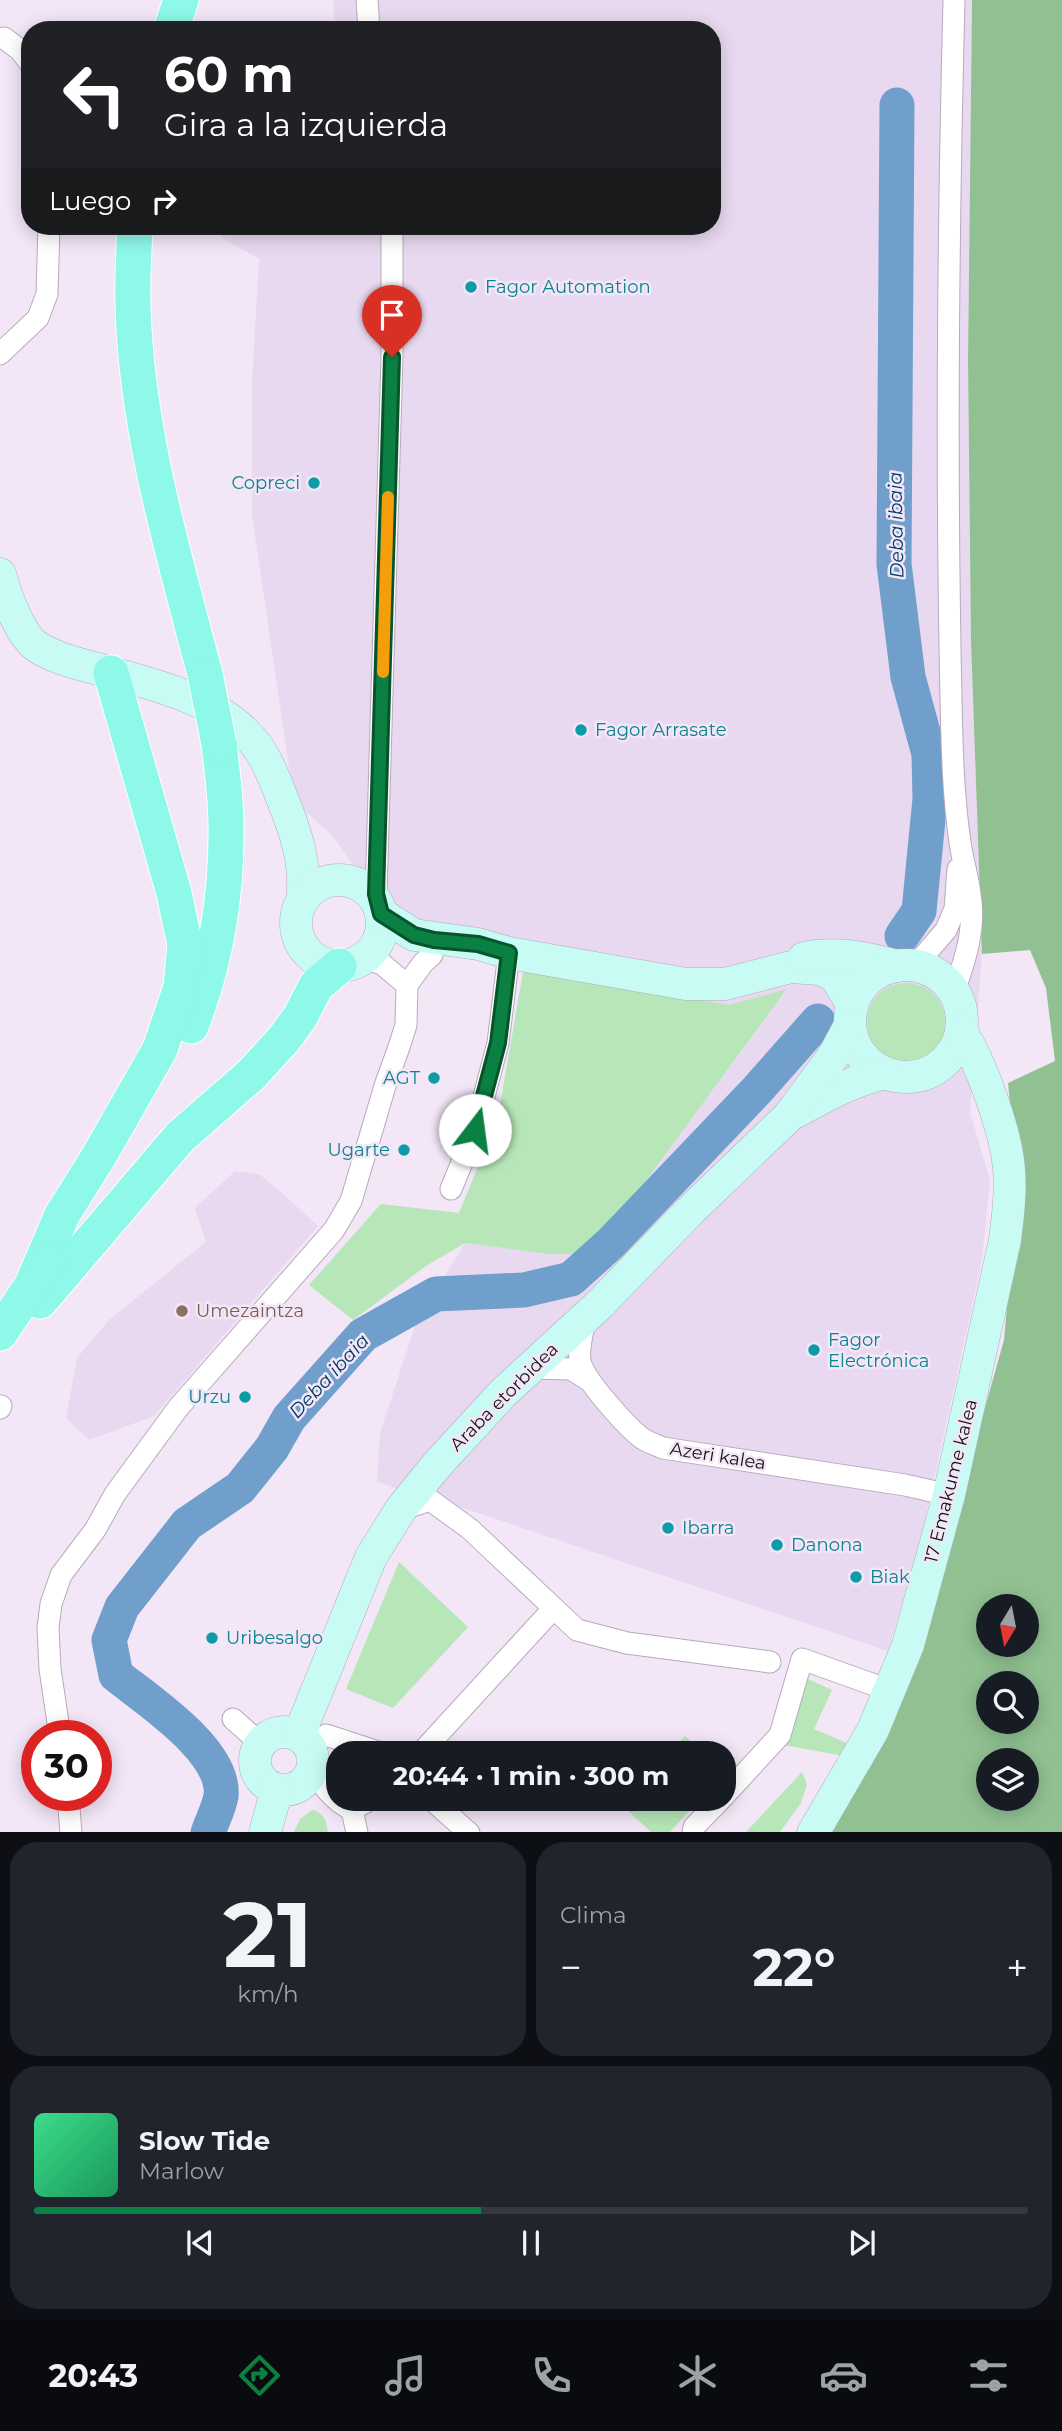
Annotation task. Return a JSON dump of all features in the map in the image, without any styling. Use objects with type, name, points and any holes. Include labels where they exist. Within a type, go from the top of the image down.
[{"type":"main road","points":[[174,21],[181,0]]},
{"type":"main road","points":[[0,1333],[127,1148],[155,1102],[181,1050],[201,1000],[216,945],[225,883],[226,823],[219,744],[205,674],[152,461],[140,382],[133,307],[135,235]]},
{"type":"main road","points":[[34,1280],[62,1215],[100,1156],[160,1049],[181,986],[185,945],[174,893],[111,673]]},
{"type":"main road","points":[[0,1349],[180,1137],[251,1074],[284,1039],[300,1017],[316,986],[358,958]]},
{"type":"street","points":[[367,0],[368,21]]},
{"type":"street","points":[[954,0],[951,58],[950,619],[953,754],[960,842],[971,896],[972,917],[967,956],[954,992]]},
{"type":"street","points":[[5,37],[21,51]]},
{"type":"street","points":[[0,354],[38,318],[47,294],[49,235]]},
{"type":"street","points":[[358,958],[380,937],[380,912],[376,894],[393,330],[392,235]]},
{"type":"street","points":[[0,574],[11,605],[38,648],[72,662],[178,692],[231,721],[254,742],[275,780],[291,821],[303,866],[302,902]]},
{"type":"street","points":[[291,821],[319,856],[352,883]]},
{"type":"street","points":[[791,967],[801,959],[816,956],[856,956],[906,966],[930,971],[943,979],[960,1004],[961,1031],[948,1058],[936,1068],[923,1074],[898,1076],[872,1066],[853,1041],[851,1014],[856,994],[869,978],[878,972],[906,966],[946,930],[955,909],[960,842]]},
{"type":"street","points":[[509,953],[490,957],[432,955],[358,958],[324,963],[311,956],[302,944],[297,930],[297,915],[302,902],[312,890],[324,883],[339,880],[364,888],[374,898],[380,912],[414,935],[434,940],[478,944],[509,953],[686,984],[725,984],[791,967],[820,969],[835,976],[851,1014]]},
{"type":"street","points":[[451,1189],[475,1130],[498,1043],[509,953]]},
{"type":"street","points":[[58,1720],[47,1628],[51,1604],[61,1576],[95,1530],[115,1494],[178,1408],[326,1241],[340,1220],[351,1201],[406,1025],[407,985],[432,955]]},
{"type":"street","points":[[358,958],[382,964],[407,985]]},
{"type":"street","name":"Araba etorbidea","points":[[312,1735],[371,1557],[401,1509],[436,1466],[503,1393],[586,1317],[690,1211],[789,1116],[834,1055],[851,1014]]},
{"type":"street","name":"17 Emakume kalea","points":[[813,1832],[873,1730],[908,1645],[960,1446],[1005,1240],[1009,1169],[1005,1143],[971,1046],[961,1031]]},
{"type":"street","name":"Araba etorbidea","points":[[789,1116],[836,1091],[886,1073]]},
{"type":"street","points":[[923,1074],[958,1084],[976,1094],[993,1109]]},
{"type":"street","name":"Azeri kalea","points":[[586,1317],[580,1346],[580,1362],[587,1379],[625,1423],[644,1439],[663,1448],[905,1485],[943,1503]]},
{"type":"street","points":[[531,1368],[571,1369],[587,1379]]},
{"type":"street","points":[[401,1509],[430,1500],[470,1529],[578,1630],[627,1643],[771,1662]]},
{"type":"street","points":[[432,1741],[553,1609]]},
{"type":"street","points":[[736,1783],[780,1735],[802,1659],[891,1691]]},
{"type":"street","points":[[233,1719],[261,1744]]},
{"type":"street","points":[[313,1766],[310,1775],[295,1788],[276,1789],[268,1785],[257,1770],[255,1761],[261,1744],[274,1734],[291,1732],[335,1741]]},
{"type":"street","points":[[312,1735],[313,1766],[318,1780],[326,1789]]},
{"type":"street","points":[[265,1832],[276,1789]]},
{"type":"street","points":[[69,1811],[71,1832]]},
{"type":"street","points":[[352,1811],[357,1832]]},
{"type":"street","points":[[444,1811],[468,1832]]},
{"type":"street","points":[[693,1832],[694,1827],[709,1811]]},
{"type":"shaded area","points":[[333,0],[972,0],[968,361],[971,641],[982,953],[970,1113],[990,1180],[982,1260],[920,1543],[888,1651],[454,1505],[377,1482],[380,1433],[415,1326],[465,1243],[548,1254],[577,1254],[621,1215],[787,990],[729,1005],[409,944],[332,835],[294,801],[252,515],[252,382],[259,259],[221,235],[721,235],[721,21],[334,21]]},
{"type":"shaded area","name":"Umezaintza","points":[[235,1171],[260,1175],[318,1226],[154,1416],[89,1440],[66,1418],[77,1358],[109,1320],[206,1242],[195,1208]]},
{"type":"green space","points":[[972,0],[1062,0],[1062,1832],[832,1832],[908,1683],[1004,1340],[1018,1184],[1008,1083],[1055,1061],[1046,988],[1030,950],[982,954],[971,641],[968,361]]},
{"type":"green space","points":[[524,966],[729,1005],[787,989],[621,1215],[577,1254],[548,1254],[465,1243],[426,1266],[353,1320],[309,1285],[381,1204],[459,1213],[498,1117]]},
{"type":"green space","points":[[906,983],[921,986],[934,994],[942,1007],[945,1022],[942,1037],[934,1050],[921,1058],[906,1061],[891,1058],[878,1050],[870,1037],[867,1022],[870,1007],[878,994],[891,986]]},
{"type":"green space","points":[[399,1562],[468,1627],[393,1708],[346,1689]]},
{"type":"green space","points":[[806,1678],[832,1690],[814,1729],[849,1744],[844,1756],[784,1745]]},
{"type":"green space","points":[[802,1772],[807,1784],[801,1803],[780,1832],[746,1832]]},
{"type":"green space","points":[[312,1810],[322,1815],[328,1832],[294,1832],[300,1819]]},
{"type":"green space","points":[[628,1811],[689,1811],[670,1832],[651,1832]]},
{"type":"waterway","name":"Deba ibaia","points":[[897,105],[894,564],[908,677],[929,754],[930,799],[919,911],[902,936]]},
{"type":"waterway","name":"Deba ibaia","points":[[208,1832],[221,1796],[219,1779],[211,1762],[182,1728],[116,1675],[109,1640],[122,1607],[187,1524],[240,1488],[272,1448],[289,1418],[363,1335],[436,1294],[524,1290],[571,1279],[611,1243],[757,1090],[818,1021]]},
{"type":"slow traffic","points":[[383,672],[388,497]]},
{"type":"place","name":"Fagor Automation","points":[[471,287]]},
{"type":"place","name":"Copreci","points":[[314,483]]},
{"type":"place","name":"Fagor Arrasate","points":[[581,730]]},
{"type":"place","name":"AGT","points":[[434,1078]]},
{"type":"place","name":"Ugarte","points":[[404,1150]]},
{"type":"place","name":"Umezaintza","points":[[182,1311]]},
{"type":"place","name":"Fagor Electrónica","points":[[814,1350]]},
{"type":"place","name":"Urzu","points":[[245,1397]]},
{"type":"place","name":"Ibarra","points":[[668,1528]]},
{"type":"place","name":"Danona","points":[[777,1545]]},
{"type":"place","name":"Biak","points":[[856,1577]]},
{"type":"place","name":"Uribesalgo","points":[[212,1638]]},
{"type":"route","points":[[392,357],[376,894],[381,914],[414,935],[434,940],[478,944],[509,953],[498,1043],[475,1130]]}]
